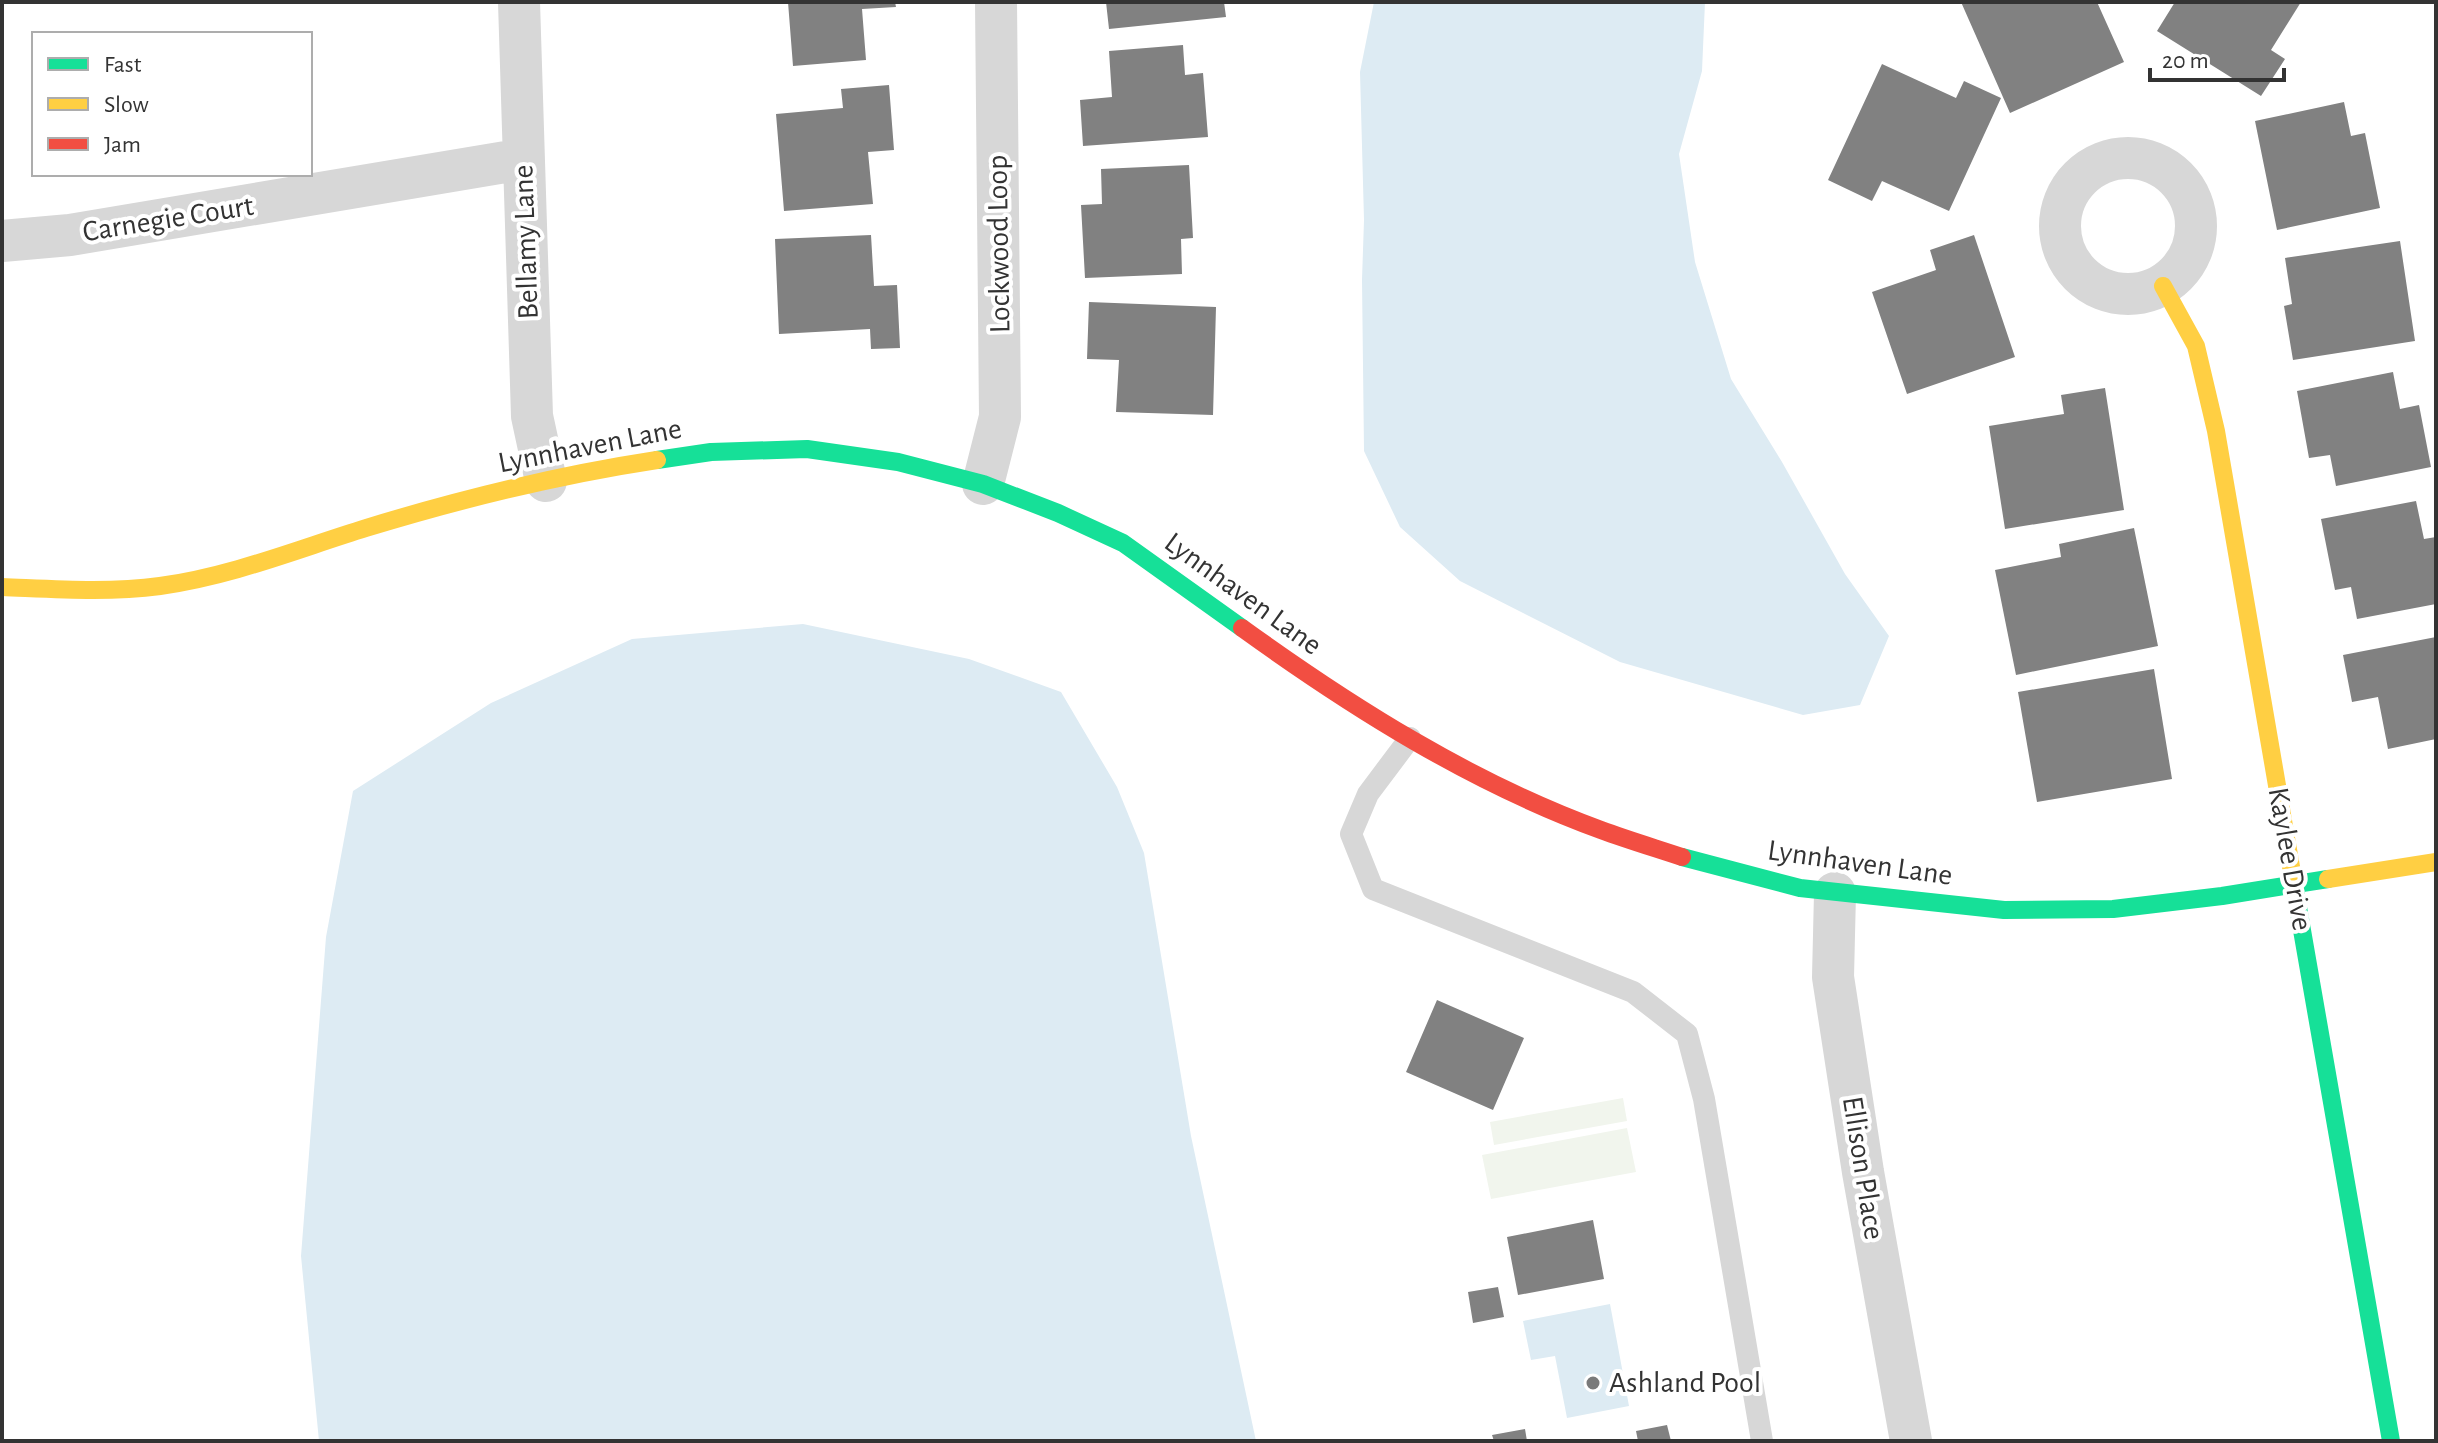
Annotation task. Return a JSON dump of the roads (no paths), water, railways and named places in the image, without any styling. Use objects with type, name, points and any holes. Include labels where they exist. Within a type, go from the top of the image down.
[{"type":"street","name":"Bellamy Lane","points":[[519,2],[532,416],[546,481]]},
{"type":"street","name":"Lockwood Loop","points":[[983,484],[1000,417],[996,2]]},
{"type":"street","name":"Carnegie Court","points":[[2,241],[70,235],[523,159]]},
{"type":"street","name":"Kaylee Drive","points":[[2163,286],[2196,346],[2216,431],[2391,1441]]},
{"type":"street","name":"Lynnhaven Lane","points":[[2,587],[88,590],[160,586],[223,573],[461,500],[604,468],[711,452],[807,449],[898,462],[983,484],[1123,543],[1314,680],[1410,738],[1506,789],[1600,830],[1707,864],[1800,888],[2004,910],[2113,909],[2436,862]]},
{"type":"street","name":"Ellison Place","points":[[1835,893],[1833,977],[1863,1172],[1911,1441]]},
{"type":"lane","points":[[1410,738],[1368,794],[1351,834],[1373,889],[1633,992],[1687,1034],[1704,1099],[1762,1441]]},
{"type":"place","name":"Ashland Pool","points":[[1593,1383]]}]
